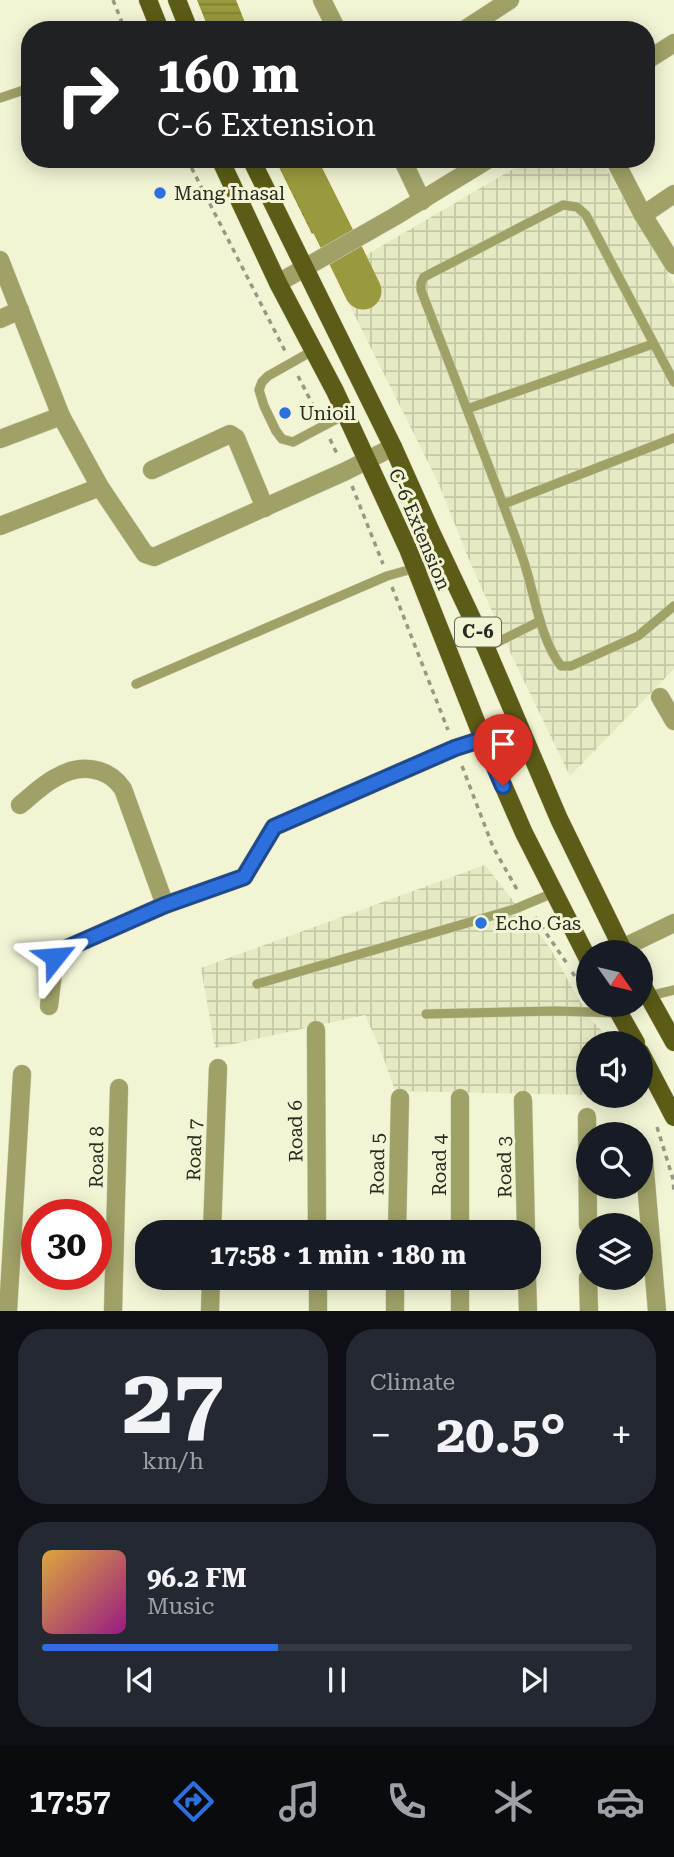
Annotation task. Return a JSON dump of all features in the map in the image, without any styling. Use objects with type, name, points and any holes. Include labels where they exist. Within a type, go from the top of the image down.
[{"type":"main road","points":[[148,0],[156,21]]},
{"type":"main road","points":[[177,0],[185,21]]},
{"type":"main road","name":"C-6 Extension","points":[[224,168],[278,283],[346,414],[416,569],[483,739],[524,833],[578,940]]},
{"type":"main road","name":"C-6 Extension","points":[[255,168],[393,447],[615,940]]},
{"type":"main road","points":[[653,1004],[674,1042]]},
{"type":"main road","points":[[653,1077],[674,1117]]},
{"type":"street","points":[[322,0],[332,21]]},
{"type":"street","points":[[478,21],[510,0]]},
{"type":"street","points":[[655,55],[674,43]]},
{"type":"street","points":[[406,168],[422,201]]},
{"type":"street","points":[[278,283],[475,168]]},
{"type":"street","points":[[619,168],[643,215],[674,265]]},
{"type":"street","points":[[643,215],[674,194]]},
{"type":"street","points":[[0,260],[61,416],[100,487],[149,557],[155,557],[265,508],[393,447]]},
{"type":"street","points":[[0,319],[20,310]]},
{"type":"street","points":[[0,439],[61,416]]},
{"type":"street","points":[[152,471],[230,434],[236,438],[265,508]]},
{"type":"street","points":[[0,526],[100,487]]},
{"type":"street","points":[[660,697],[674,721]]},
{"type":"street","points":[[49,1006],[56,953],[165,905],[244,877],[274,827],[455,748],[483,739]]},
{"type":"street","points":[[20,805],[54,778],[64,774],[86,768],[107,773],[123,789],[165,905]]},
{"type":"street","points":[[641,940],[674,923]]},
{"type":"street","name":"Road 6","points":[[316,1030],[317,1220]]},
{"type":"street","name":"Road 7","points":[[212,1220],[218,1069]]},
{"type":"street","points":[[8,1311],[22,1074]]},
{"type":"street","name":"Road 8","points":[[113,1311],[119,1088]]},
{"type":"street","name":"Road 5","points":[[397,1220],[400,1098]]},
{"type":"street","name":"Road 4","points":[[460,1098],[460,1220]]},
{"type":"street","name":"Road 3","points":[[523,1100],[526,1220]]},
{"type":"street","points":[[587,1117],[588,1213]]},
{"type":"street","points":[[647,1199],[657,1311]]},
{"type":"street","points":[[210,1311],[211,1290]]},
{"type":"street","points":[[318,1290],[318,1311]]},
{"type":"street","points":[[395,1311],[396,1290]]},
{"type":"street","points":[[460,1290],[460,1311]]},
{"type":"street","points":[[527,1290],[528,1311]]},
{"type":"street","points":[[588,1290],[589,1311]]},
{"type":"lane","points":[[0,98],[21,91]]},
{"type":"lane","points":[[674,382],[586,215],[577,207],[563,205],[424,277],[421,283],[421,290],[527,571],[540,621],[561,666],[571,666],[638,636],[674,606]]},
{"type":"lane","points":[[467,409],[653,344]]},
{"type":"lane","points":[[314,350],[261,382],[259,390],[276,431],[282,439],[293,442],[346,414]]},
{"type":"lane","points":[[503,504],[674,438]]},
{"type":"lane","points":[[136,684],[387,576],[444,560]]},
{"type":"lane","points":[[486,649],[540,621]]},
{"type":"lane","points":[[257,985],[515,909],[553,893]]},
{"type":"lane","points":[[653,989],[674,990]]},
{"type":"lane","points":[[426,1014],[576,1010]]},
{"type":"path","points":[[113,0],[121,21]]},
{"type":"path","points":[[656,1124],[673,1179],[674,1193]]},
{"type":"shaded area","points":[[197,0],[236,0],[244,21],[205,21]]},
{"type":"shaded area","points":[[279,168],[313,168],[338,217],[312,234]]},
{"type":"shaded area","points":[[515,168],[606,168],[674,284],[674,669],[570,776],[511,654],[438,482],[334,274]]},
{"type":"shaded area","points":[[485,865],[550,948],[576,994],[576,1017],[589,1017],[602,1031],[576,1031],[576,1095],[395,1091],[365,1015],[215,1048],[201,968]]},
{"type":"waterway","points":[[302,168],[339,243]]},
{"type":"waterway","points":[[343,250],[363,291]]},
{"type":"place","name":"Mang Inasal","points":[[160,193]]},
{"type":"place","name":"Unioil","points":[[285,413]]},
{"type":"place","name":"Echo Gas","points":[[481,923]]},
{"type":"route","points":[[55,957],[56,953],[165,905],[244,877],[274,827],[455,748],[483,739],[503,786]]}]
